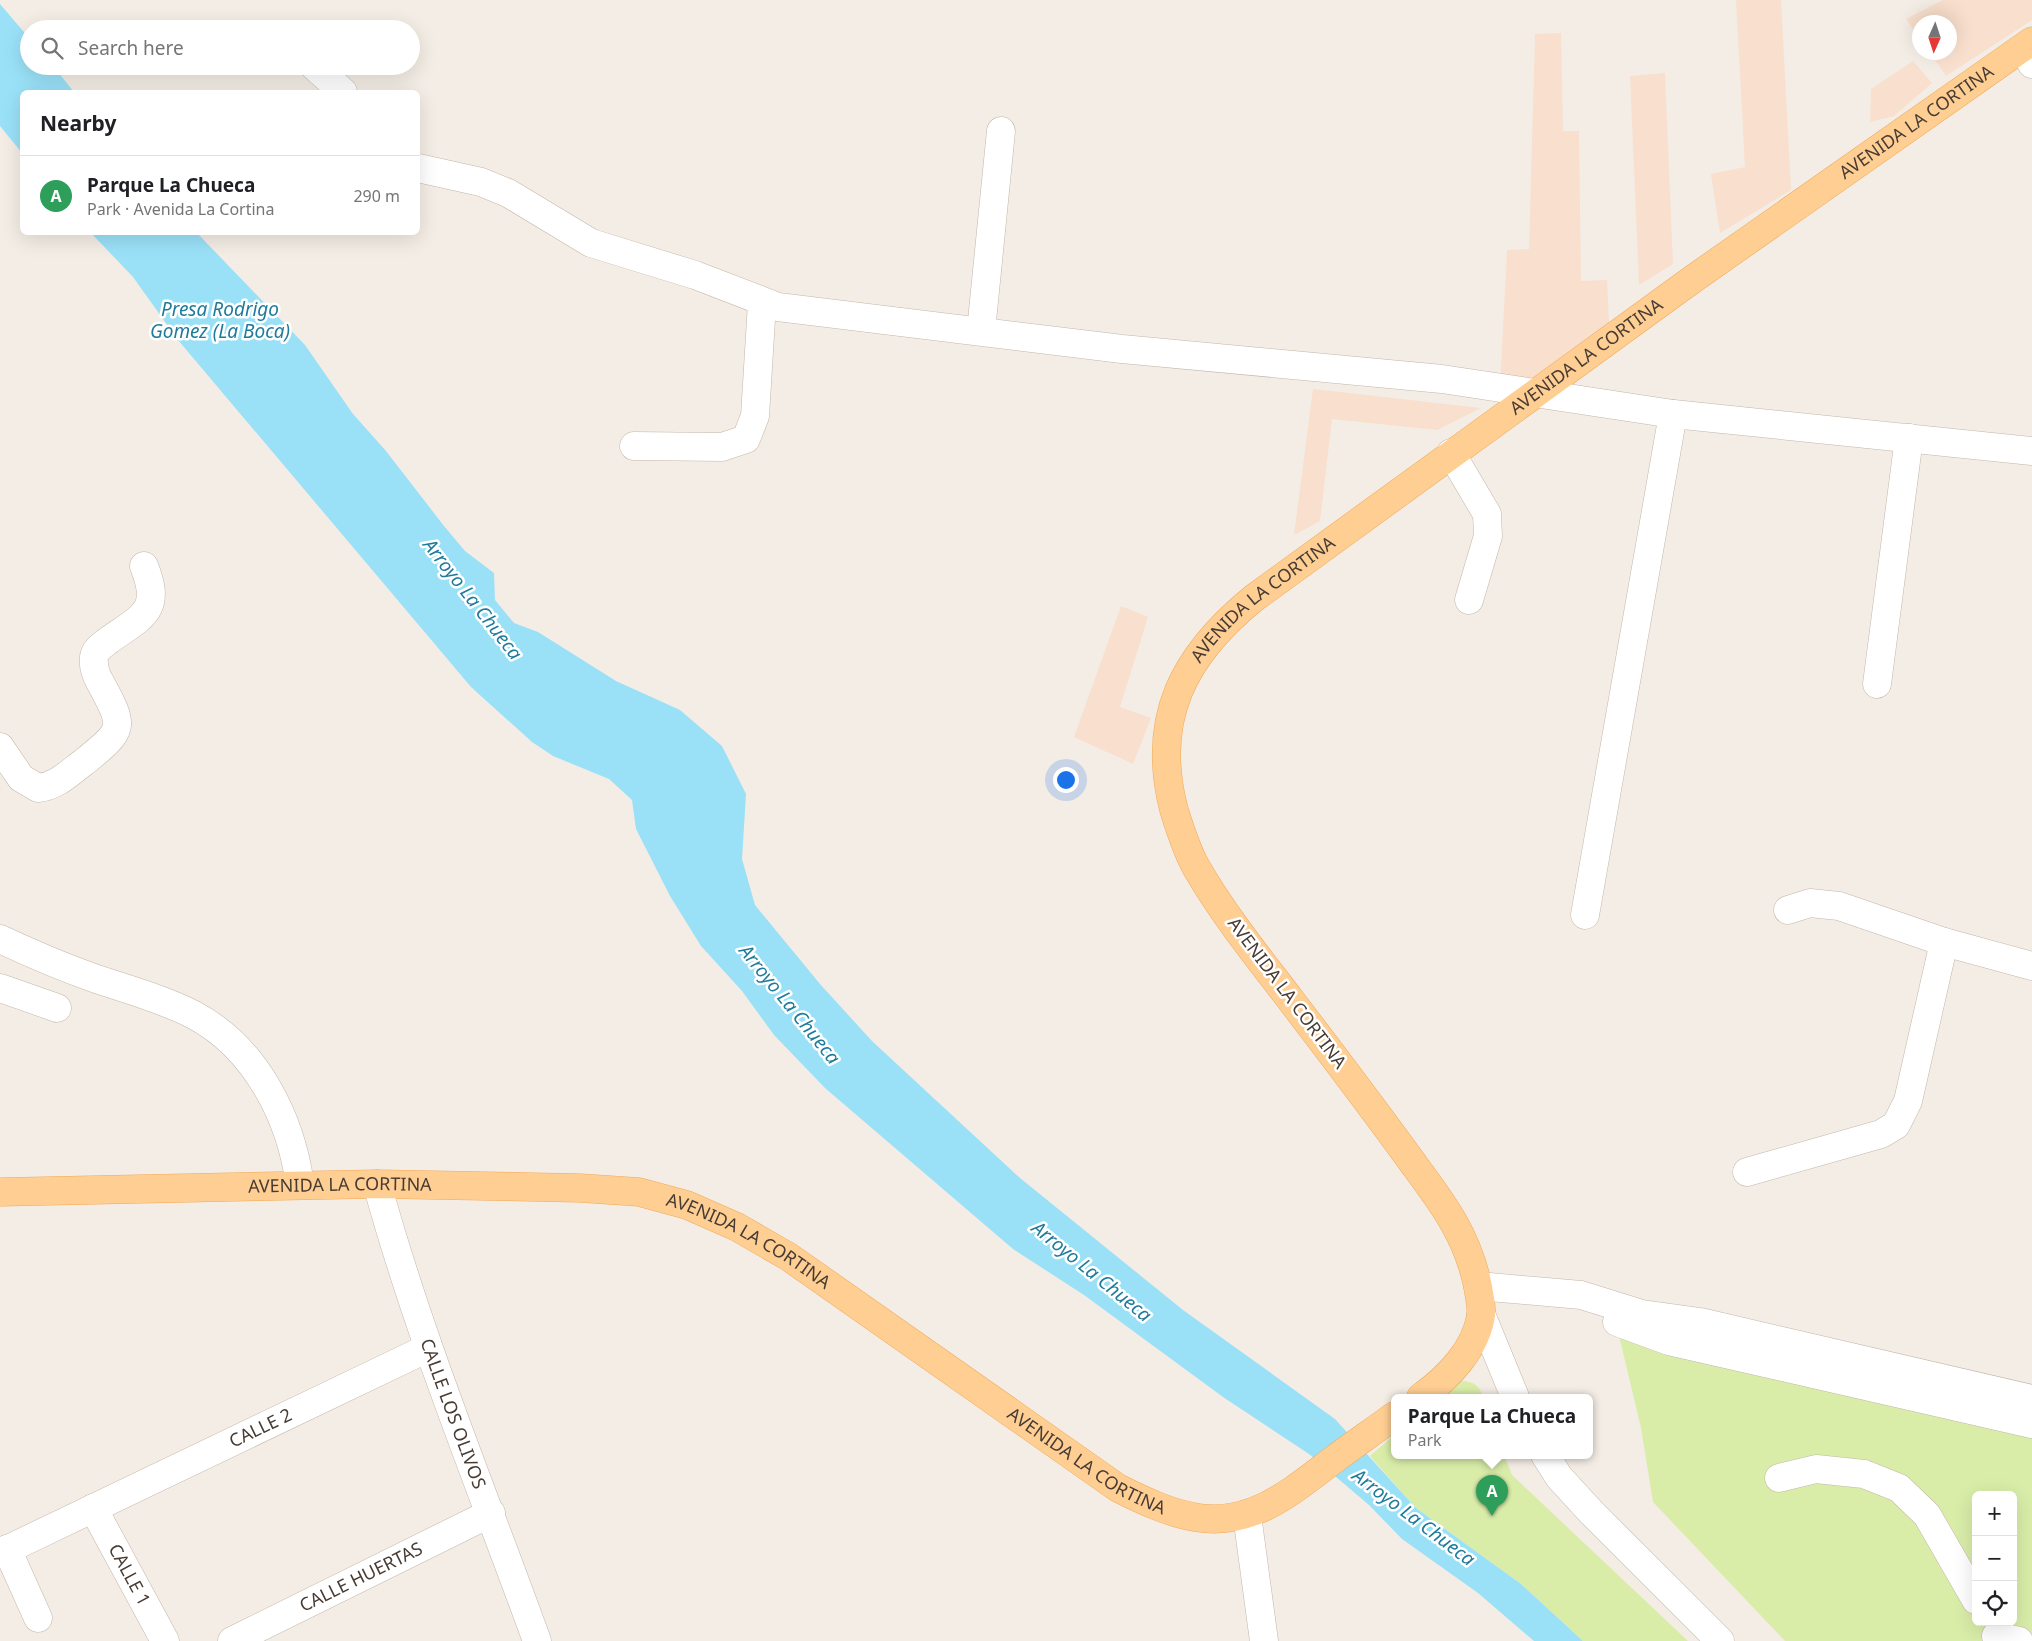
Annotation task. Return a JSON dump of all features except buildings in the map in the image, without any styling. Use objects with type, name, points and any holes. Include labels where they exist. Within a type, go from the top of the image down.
[{"type":"main road","name":"AVENIDA LA CORTINA","points":[[1480,1301],[1466,1244],[1453,1218],[1364,1096],[1255,954],[1195,865],[1180,830],[1170,795],[1166,761],[1168,730],[1176,698],[1185,677],[1200,653],[1226,621],[1254,598],[1533,393],[2029,51]]},
{"type":"main road","name":"AVENIDA LA CORTINA","points":[[0,1192],[377,1184],[580,1188],[639,1192],[687,1205],[736,1227],[789,1257],[1118,1488],[1151,1505],[1200,1518],[1228,1518],[1247,1514],[1279,1501],[1391,1418]]},
{"type":"main road","points":[[1429,1392],[1465,1352],[1474,1338],[1480,1301]]},
{"type":"street","points":[[324,75],[342,90]]},
{"type":"street","points":[[981,331],[1001,131]]},
{"type":"street","points":[[420,153],[445,173]]},
{"type":"street","points":[[420,168],[481,182],[508,193],[591,243],[695,275],[762,303],[778,307],[1122,349],[1432,378],[1673,414],[2032,451]]},
{"type":"street","points":[[634,446],[722,447],[746,439],[755,416],[762,303]]},
{"type":"street","points":[[1585,915],[1673,414]]},
{"type":"street","points":[[1877,684],[1909,438]]},
{"type":"street","points":[[1451,453],[1487,514],[1488,536],[1469,600]]},
{"type":"street","points":[[0,747],[22,778],[38,788],[55,784],[109,742],[118,726],[117,714],[96,674],[94,657],[98,648],[137,620],[148,608],[153,591],[144,566]]},
{"type":"street","points":[[1788,910],[1810,903],[1839,906],[1944,942],[2032,966]]},
{"type":"street","points":[[0,939],[89,977],[168,1003],[195,1016],[218,1031],[244,1056],[263,1080],[281,1114],[294,1148],[300,1185]]},
{"type":"street","points":[[1748,1172],[1881,1134],[1896,1125],[1908,1101],[1944,942]]},
{"type":"street","points":[[0,988],[56,1008]]},
{"type":"street","name":"CALLE LOS OLIVOS","points":[[377,1184],[396,1253],[428,1348],[491,1513],[537,1641]]},
{"type":"street","points":[[1480,1301],[1581,1296],[1642,1314],[1700,1322],[2032,1399]]},
{"type":"street","points":[[1480,1301],[1515,1394]]},
{"type":"street","points":[[1480,1301],[1514,1303],[1597,1315],[1669,1341],[2032,1424]]},
{"type":"street","name":"CALLE 2","points":[[3,1551],[428,1348]]},
{"type":"street","points":[[1548,1459],[1559,1477],[1591,1512],[1720,1641]]},
{"type":"street","points":[[1779,1478],[1816,1469],[1864,1474],[1900,1488],[1927,1515],[1972,1593]]},
{"type":"street","name":"CALLE 1","points":[[93,1508],[165,1641]]},
{"type":"street","name":"CALLE HUERTAS","points":[[232,1641],[491,1513]]},
{"type":"street","points":[[1247,1514],[1264,1641]]},
{"type":"street","points":[[3,1551],[38,1618]]},
{"type":"shaded area","points":[[1736,0],[1781,0],[1791,190],[1720,233],[1711,174],[1745,167]]},
{"type":"shaded area","points":[[1943,0],[2032,0],[2032,20],[1946,76],[1935,60],[1957,60],[1957,15],[1914,15]]},
{"type":"shaded area","points":[[1912,16],[1912,28],[1906,19]]},
{"type":"shaded area","points":[[1561,33],[1563,131],[1579,131],[1581,281],[1607,280],[1609,323],[1523,389],[1500,386],[1507,250],[1529,249],[1535,34]]},
{"type":"shaded area","points":[[1913,61],[1932,83],[1894,116],[1870,122],[1871,89]]},
{"type":"shaded area","points":[[1665,73],[1673,264],[1639,285],[1630,76]]},
{"type":"shaded area","points":[[1313,389],[1481,408],[1437,430],[1332,419],[1320,521],[1294,535]]},
{"type":"shaded area","points":[[1121,606],[1148,617],[1120,707],[1151,718],[1133,764],[1074,737]]},
{"type":"green space","points":[[1611,1302],[2032,1399],[2032,1641],[1785,1641],[1653,1502],[1641,1428]]},
{"type":"green space","points":[[1459,1381],[1474,1384],[1482,1394],[1443,1394]]},
{"type":"green space","points":[[1391,1438],[1391,1459],[1506,1459],[1512,1475],[1688,1641],[1583,1641],[1521,1584],[1416,1508],[1370,1456]]},
{"type":"water","points":[[0,4],[20,27],[20,75],[60,75],[72,90],[20,90],[20,151],[0,126]]},
{"type":"water","points":[[93,235],[199,235],[305,345],[353,414],[386,451],[444,526],[465,551],[494,573],[495,600],[514,623],[538,632],[616,681],[680,710],[722,746],[746,794],[742,859],[755,905],[820,984],[872,1041],[1020,1178],[1183,1310],[1335,1419],[1416,1508],[1521,1584],[1583,1641],[1534,1641],[1478,1593],[1402,1539],[1369,1505],[1309,1454],[1223,1397],[1084,1295],[1013,1249],[825,1088],[774,1035],[742,991],[701,946],[670,896],[636,829],[632,800],[609,779],[553,756],[532,742],[471,687],[178,340],[133,277]]},
{"type":"place","name":"Parque La Chueca","points":[[1492,1516]]},
{"type":"water label","name":"Presa Rodrigo Gomez (La Boca)","points":[[220,320]]},
{"type":"water label","name":"Arroyo La Chueca","points":[[473,599]]},
{"type":"water label","name":"Arroyo La Chueca","points":[[790,1004]]},
{"type":"water label","name":"Arroyo La Chueca","points":[[1092,1271]]},
{"type":"water label","name":"Arroyo La Chueca","points":[[1414,1517]]}]
